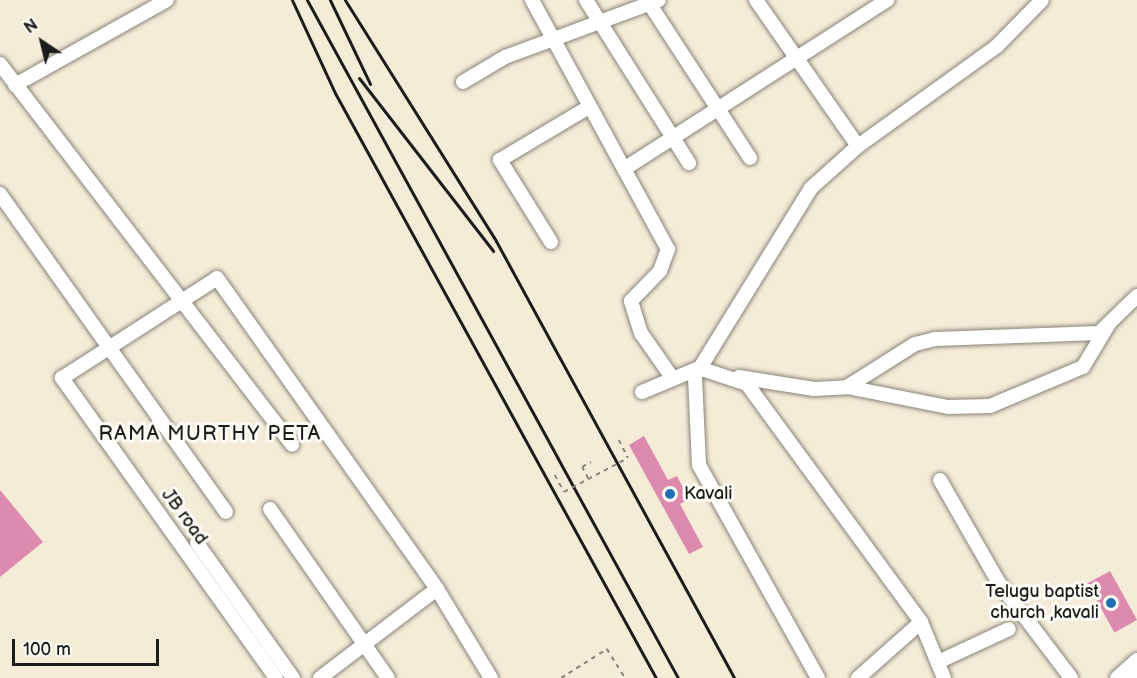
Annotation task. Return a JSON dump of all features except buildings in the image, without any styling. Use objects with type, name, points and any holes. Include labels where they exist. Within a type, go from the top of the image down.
[{"type":"street","points":[[15,85],[167,0]]},
{"type":"street","points":[[532,0],[551,41],[668,249],[660,270],[631,301],[641,333],[671,376]]},
{"type":"street","points":[[586,0],[689,163]]},
{"type":"street","points":[[756,0],[793,57],[858,146]]},
{"type":"street","points":[[624,169],[671,135],[887,0]]},
{"type":"street","points":[[818,678],[699,465],[695,376],[811,188],[858,146],[997,46],[1042,0]]},
{"type":"street","points":[[463,82],[505,57],[654,2],[715,108],[750,158]]},
{"type":"street","points":[[0,64],[291,445]]},
{"type":"street","points":[[550,242],[500,160],[589,107]]},
{"type":"street","points":[[0,194],[226,512]]},
{"type":"street","points":[[107,347],[217,278],[437,589],[491,678]]},
{"type":"street","points":[[846,387],[915,344],[935,339],[1092,335],[1110,322],[1137,296]]},
{"type":"street","points":[[642,392],[671,376],[699,368],[729,376],[814,389],[846,387],[918,404],[990,406],[1083,367],[1110,322]]},
{"type":"street","name":"JB road","points":[[107,347],[62,378],[276,678]]},
{"type":"street","points":[[729,376],[747,384],[921,622],[944,678]]},
{"type":"street","points":[[940,480],[999,583],[1071,678]]},
{"type":"street","points":[[270,509],[388,678]]},
{"type":"street","points":[[197,543],[293,678]]},
{"type":"street","points":[[320,678],[437,589]]},
{"type":"street","points":[[858,678],[921,622]]},
{"type":"street","points":[[938,662],[1009,629]]},
{"type":"street","points":[[1117,678],[1137,660]]},
{"type":"path","points":[[555,475],[564,492],[628,458],[619,440]]},
{"type":"path","points":[[588,479],[582,467],[591,462]]},
{"type":"path","points":[[561,678],[607,649],[625,678]]},
{"type":"railway","points":[[292,0],[335,93],[656,678]]},
{"type":"railway","points":[[307,0],[678,678]]},
{"type":"railway","points":[[330,0],[370,84]]},
{"type":"railway","points":[[345,0],[496,241],[734,678]]},
{"type":"railway","points":[[359,78],[493,251]]},
{"type":"place","name":"Kavali","points":[[670,494]]},
{"type":"place","name":"Telugu baptist church ,kavali","points":[[1111,603]]},
{"type":"district","name":"RAMA MURTHY PETA","points":[[210,434]]}]
